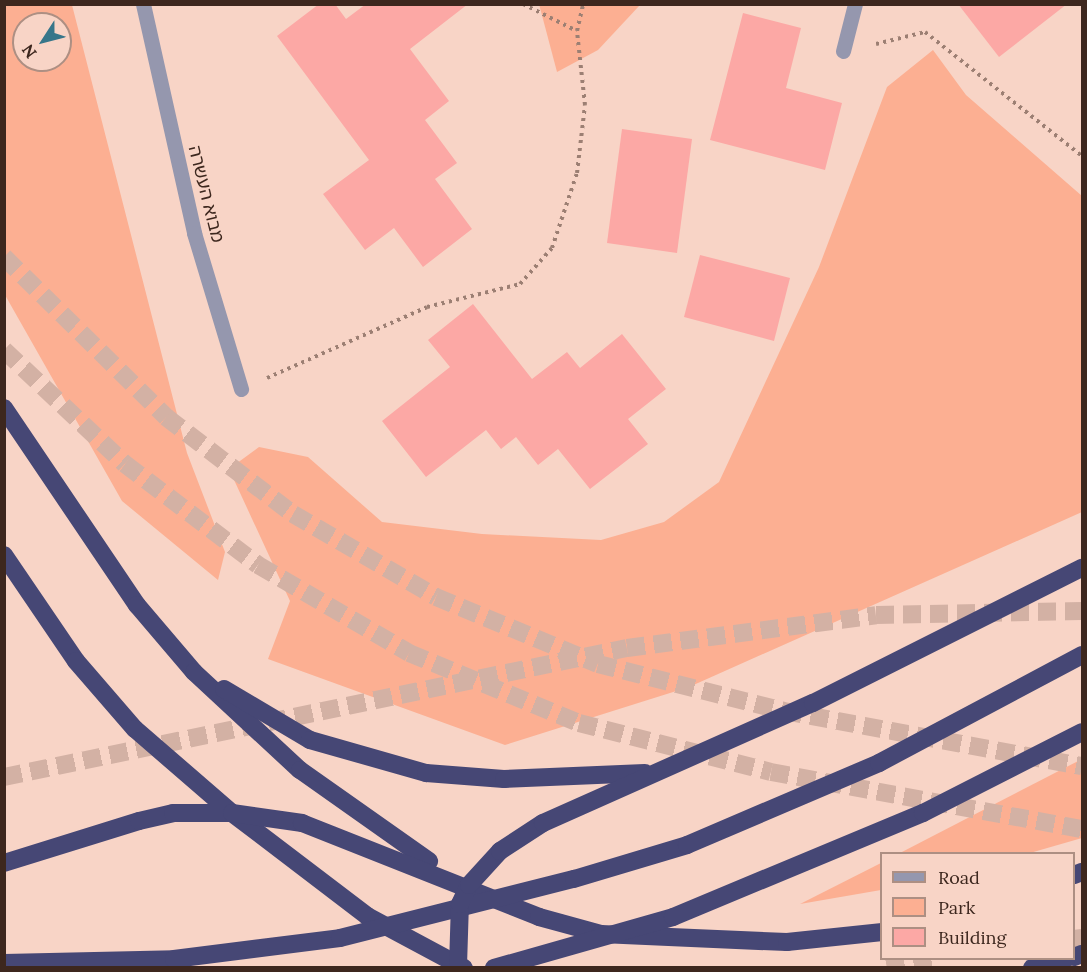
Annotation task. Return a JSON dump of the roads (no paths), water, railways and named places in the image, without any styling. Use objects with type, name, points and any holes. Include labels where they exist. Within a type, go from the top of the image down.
[{"type":"highway","points":[[4,408],[137,605],[194,672],[330,794],[470,885]]},
{"type":"highway","points":[[4,555],[76,661],[127,720],[232,813],[367,916],[461,967],[460,903],[470,885],[500,851],[543,823],[813,703],[1083,568]]},
{"type":"highway","points":[[4,963],[90,964],[340,938],[574,879],[705,837],[879,763],[1083,655]]},
{"type":"highway","points":[[194,672],[310,740],[426,773],[504,779],[656,773]]},
{"type":"highway","points":[[494,968],[673,917],[923,813],[1083,732]]},
{"type":"highway","points":[[4,863],[173,813],[232,813],[302,823],[470,885],[539,917],[601,934],[787,942],[880,932]]},
{"type":"highway","points":[[1032,968],[1060,960]]},
{"type":"street","name":"מבוא העשרה","points":[[143,4],[195,233],[241,390]]},
{"type":"street","points":[[843,51],[855,4]]},
{"type":"tunnel","points":[[4,257],[166,417],[293,514],[436,597],[598,664],[784,711],[1082,766]]},
{"type":"tunnel","points":[[4,350],[125,464],[258,565],[409,653],[579,723],[771,772],[1082,829]]},
{"type":"tunnel","points":[[4,777],[627,648],[876,615],[1082,611]]},
{"type":"tunnel","points":[[1075,939],[1082,938]]},
{"type":"tunnel","points":[[887,968],[925,960]]}]
